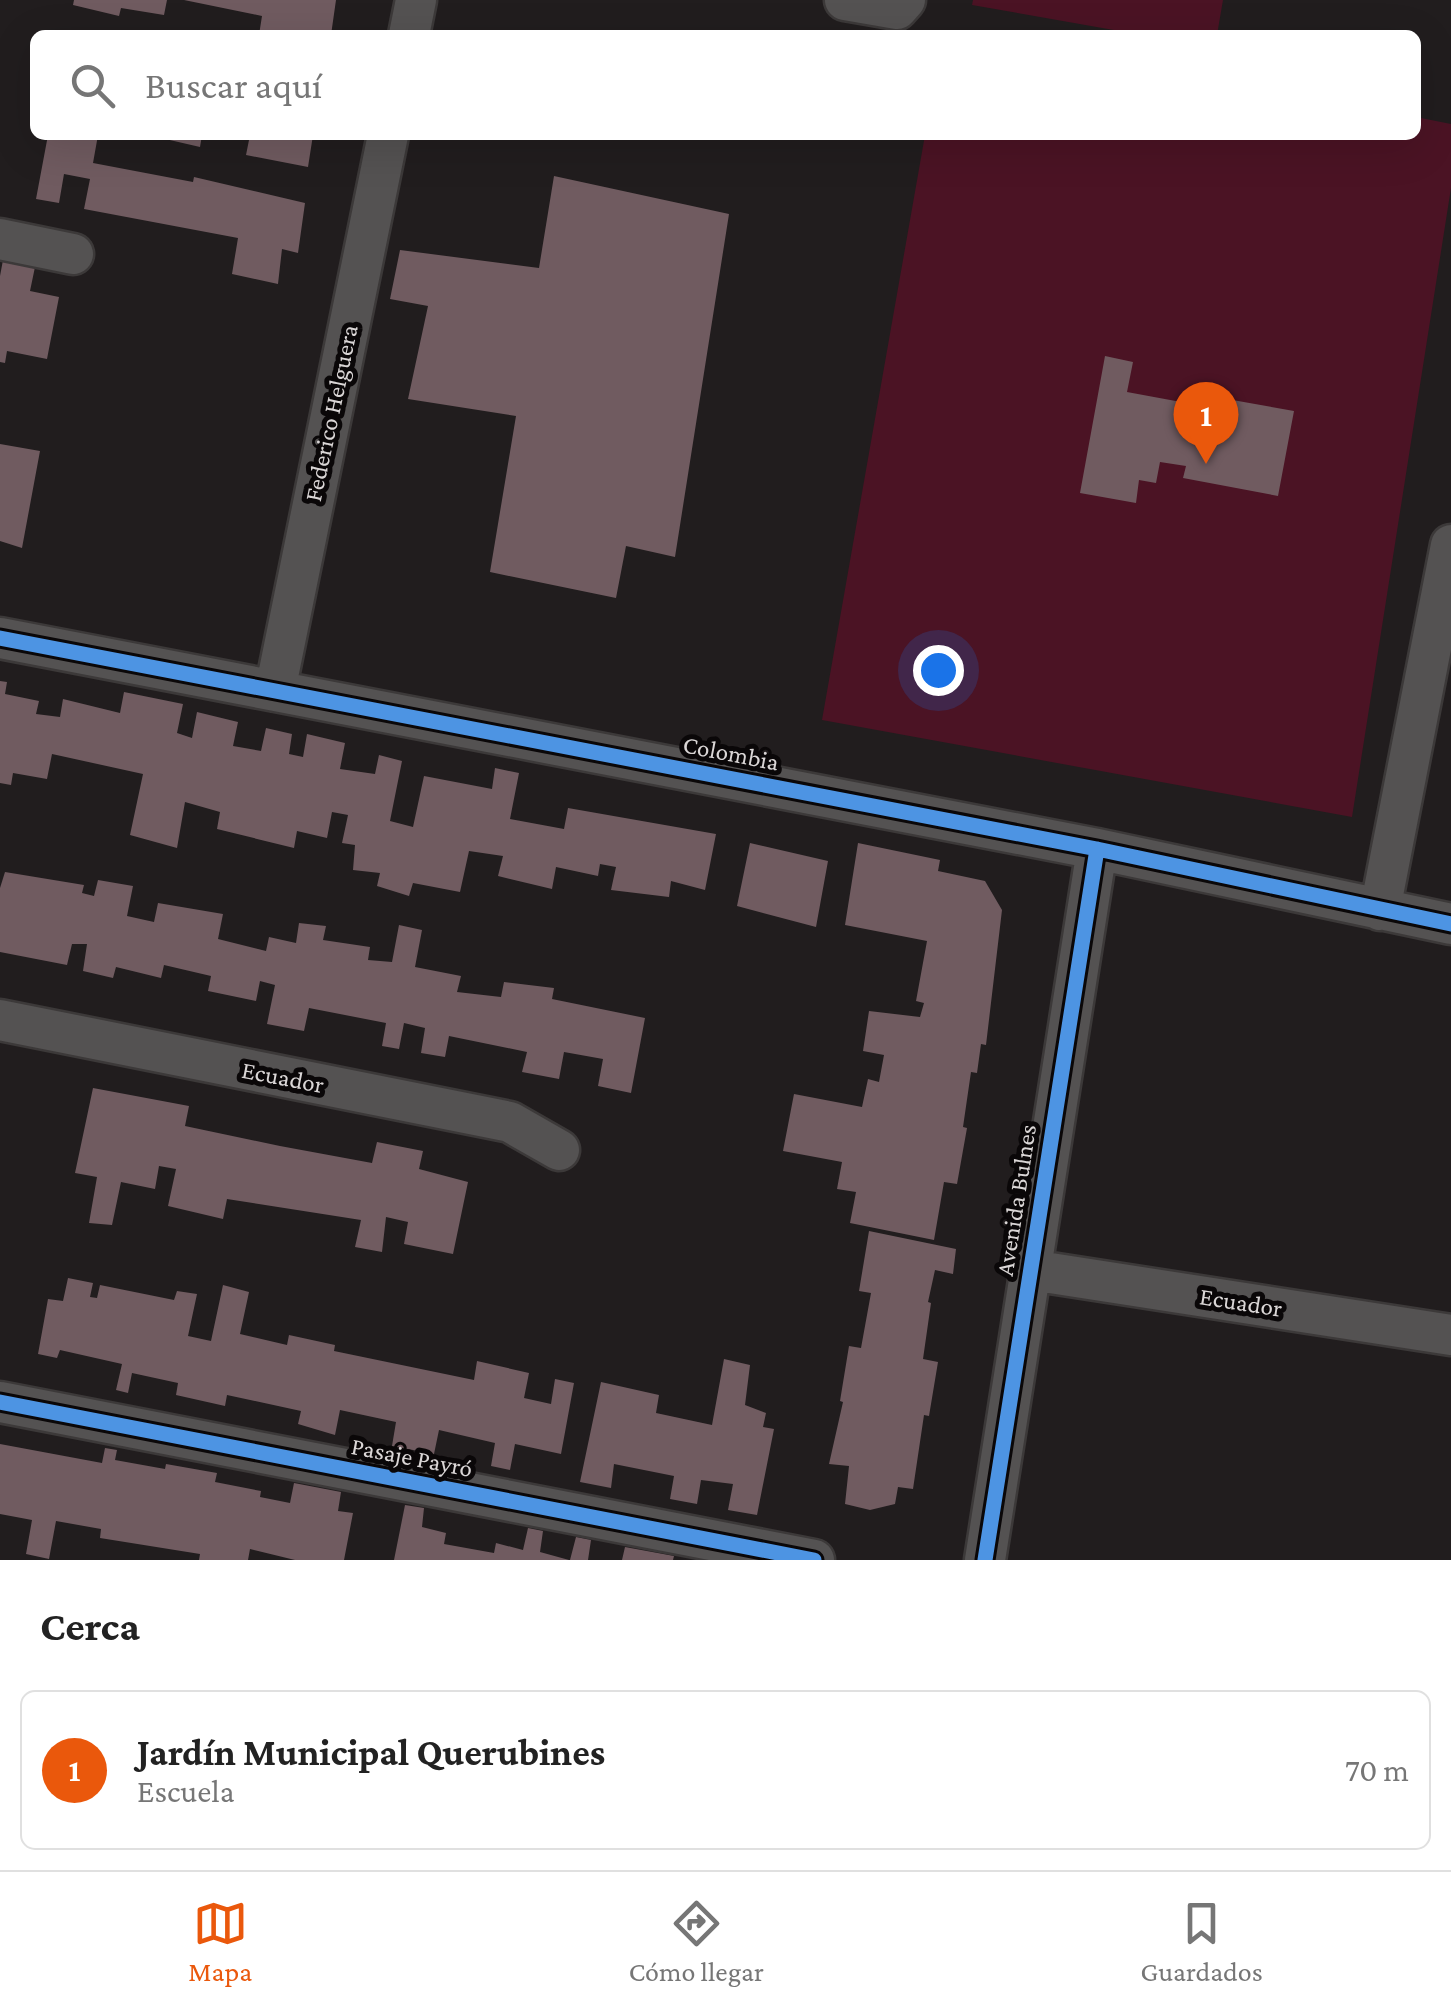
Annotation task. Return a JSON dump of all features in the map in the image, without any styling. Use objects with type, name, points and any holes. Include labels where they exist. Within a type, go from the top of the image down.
[{"type":"street","points":[[409,30],[416,0]]},
{"type":"street","points":[[844,0],[898,9],[905,0]]},
{"type":"street","name":"Federico Helguera","points":[[275,690],[387,140]]},
{"type":"street","points":[[0,239],[73,254]]},
{"type":"street","points":[[1380,910],[1451,544]]},
{"type":"street","name":"Colombia","points":[[0,638],[1097,848],[1451,924]]},
{"type":"street","name":"Avenida Bulnes","points":[[985,1560],[1097,848]]},
{"type":"street","name":"Ecuador","points":[[0,1020],[510,1122],[559,1150]]},
{"type":"street","name":"Ecuador","points":[[1031,1270],[1451,1335]]},
{"type":"street","name":"Pasaje Payró","points":[[0,1402],[814,1560]]},
{"type":"shaded area","points":[[973,0],[1223,0],[1218,30],[1114,30],[972,5]]},
{"type":"shaded area","points":[[1421,118],[1451,124],[1451,188],[1352,817],[822,720],[924,140],[1421,140]]},
{"type":"building","points":[[74,0],[167,0],[164,15],[121,8],[119,16],[73,5]]},
{"type":"building","points":[[184,0],[336,0],[332,30],[260,30],[262,16]]},
{"type":"building","points":[[47,140],[97,140],[93,163],[193,182],[194,177],[305,203],[298,253],[282,249],[278,284],[232,274],[238,238],[84,209],[90,179],[64,174],[59,203],[36,199]]},
{"type":"building","points":[[170,140],[201,140],[200,147]]},
{"type":"building","points":[[249,140],[312,140],[308,167],[246,155]]},
{"type":"building","points":[[554,176],[729,214],[675,557],[626,546],[616,598],[490,572],[516,416],[408,399],[428,306],[390,299],[400,250],[539,268]]},
{"type":"building","points":[[3,260],[35,267],[30,291],[59,297],[47,359],[7,351],[5,363],[0,362]]},
{"type":"building","points":[[1105,356],[1133,362],[1127,392],[1208,407],[1210,396],[1294,411],[1278,496],[1183,478],[1186,466],[1160,462],[1156,483],[1139,480],[1136,503],[1080,493]]},
{"type":"building","points":[[0,444],[40,451],[22,548],[0,541]]},
{"type":"building","points":[[0,681],[7,682],[5,694],[39,701],[36,714],[60,717],[63,699],[120,713],[124,692],[183,704],[177,733],[192,738],[197,712],[238,722],[233,746],[261,751],[266,728],[292,734],[289,754],[303,757],[307,734],[345,743],[340,769],[375,774],[379,755],[402,761],[390,821],[413,827],[424,776],[492,789],[495,768],[519,773],[510,819],[564,829],[568,808],[716,834],[705,890],[671,881],[669,897],[611,890],[616,867],[600,864],[598,876],[556,867],[552,889],[498,876],[503,856],[469,851],[460,892],[413,883],[409,896],[377,886],[380,873],[353,870],[355,845],[342,843],[348,815],[332,812],[327,838],[297,831],[294,848],[217,829],[220,812],[185,802],[177,848],[130,835],[143,774],[52,754],[47,779],[13,773],[11,785],[0,783]]},
{"type":"building","points":[[750,843],[828,861],[816,927],[737,906]]},
{"type":"building","points":[[858,843],[940,860],[938,871],[985,881],[1002,910],[986,1045],[981,1044],[977,1073],[971,1072],[957,1184],[944,1182],[934,1240],[850,1223],[856,1192],[837,1189],[842,1162],[783,1151],[794,1094],[862,1107],[868,1079],[879,1082],[884,1055],[863,1051],[869,1011],[920,1017],[924,1003],[916,1001],[927,941],[845,925]]},
{"type":"building","points":[[5,872],[84,885],[82,893],[94,896],[98,880],[133,886],[127,916],[154,922],[158,903],[223,914],[218,939],[266,951],[269,937],[296,943],[299,923],[326,926],[323,940],[370,947],[368,960],[392,962],[399,925],[422,930],[415,967],[461,976],[457,992],[501,997],[504,982],[554,988],[552,999],[645,1018],[631,1093],[598,1086],[603,1059],[564,1052],[559,1079],[522,1072],[527,1052],[449,1036],[445,1057],[421,1053],[425,1028],[404,1023],[399,1049],[382,1046],[386,1023],[309,1008],[304,1031],[267,1024],[275,985],[260,981],[256,1001],[208,991],[211,976],[164,965],[161,978],[116,967],[113,978],[83,971],[87,944],[72,944],[67,965],[0,952],[0,888]]},
{"type":"building","points":[[93,1088],[189,1106],[185,1126],[280,1146],[372,1163],[377,1142],[423,1151],[419,1169],[468,1182],[453,1254],[404,1244],[408,1222],[386,1217],[382,1252],[355,1247],[361,1220],[227,1199],[223,1219],[168,1206],[176,1169],[159,1166],[155,1189],[121,1182],[112,1225],[89,1223],[97,1177],[75,1173]]},
{"type":"building","points":[[869,1231],[956,1249],[953,1274],[935,1270],[928,1302],[931,1303],[923,1359],[938,1362],[929,1416],[924,1415],[913,1489],[898,1487],[895,1504],[870,1510],[845,1504],[849,1466],[829,1464],[843,1402],[840,1401],[849,1346],[861,1348],[871,1293],[859,1291]]},
{"type":"building","points":[[68,1278],[93,1283],[90,1297],[97,1298],[100,1285],[174,1300],[177,1291],[197,1294],[188,1336],[211,1341],[223,1285],[249,1292],[240,1334],[287,1345],[289,1335],[335,1345],[334,1351],[474,1380],[477,1361],[529,1373],[524,1398],[551,1404],[555,1379],[574,1383],[561,1454],[515,1444],[510,1470],[491,1466],[495,1443],[439,1430],[434,1454],[392,1446],[396,1422],[340,1410],[335,1435],[298,1424],[301,1411],[227,1395],[225,1406],[176,1395],[178,1383],[132,1373],[128,1393],[116,1390],[122,1364],[60,1350],[57,1358],[38,1354],[48,1299],[63,1301]]},
{"type":"building","points":[[724,1359],[750,1365],[745,1405],[766,1413],[763,1427],[774,1429],[757,1515],[728,1510],[733,1484],[701,1480],[697,1504],[670,1499],[674,1476],[614,1464],[611,1488],[580,1482],[601,1382],[659,1395],[656,1413],[712,1425]]},
{"type":"building","points":[[0,1444],[102,1463],[105,1448],[117,1450],[115,1460],[217,1473],[215,1482],[261,1491],[260,1497],[290,1503],[294,1483],[341,1492],[338,1511],[353,1513],[344,1560],[295,1560],[250,1549],[248,1560],[199,1560],[200,1554],[100,1538],[101,1529],[56,1521],[49,1559],[26,1554],[32,1520],[0,1514]]},
{"type":"building","points":[[405,1505],[424,1508],[422,1527],[446,1533],[444,1544],[494,1553],[496,1543],[523,1550],[528,1528],[543,1531],[540,1552],[569,1560],[394,1560]]},
{"type":"building","points":[[576,1537],[591,1540],[588,1560],[570,1560]]},
{"type":"building","points":[[625,1547],[674,1556],[673,1560],[622,1560]]},
{"type":"cycle path","points":[[0,638],[1097,849],[1451,924]]},
{"type":"cycle path","points":[[985,1560],[1097,849]]},
{"type":"cycle path","points":[[0,1402],[814,1560]]},
{"type":"place","name":"Jardín Municipal Querubines","points":[[1206,464]]}]
